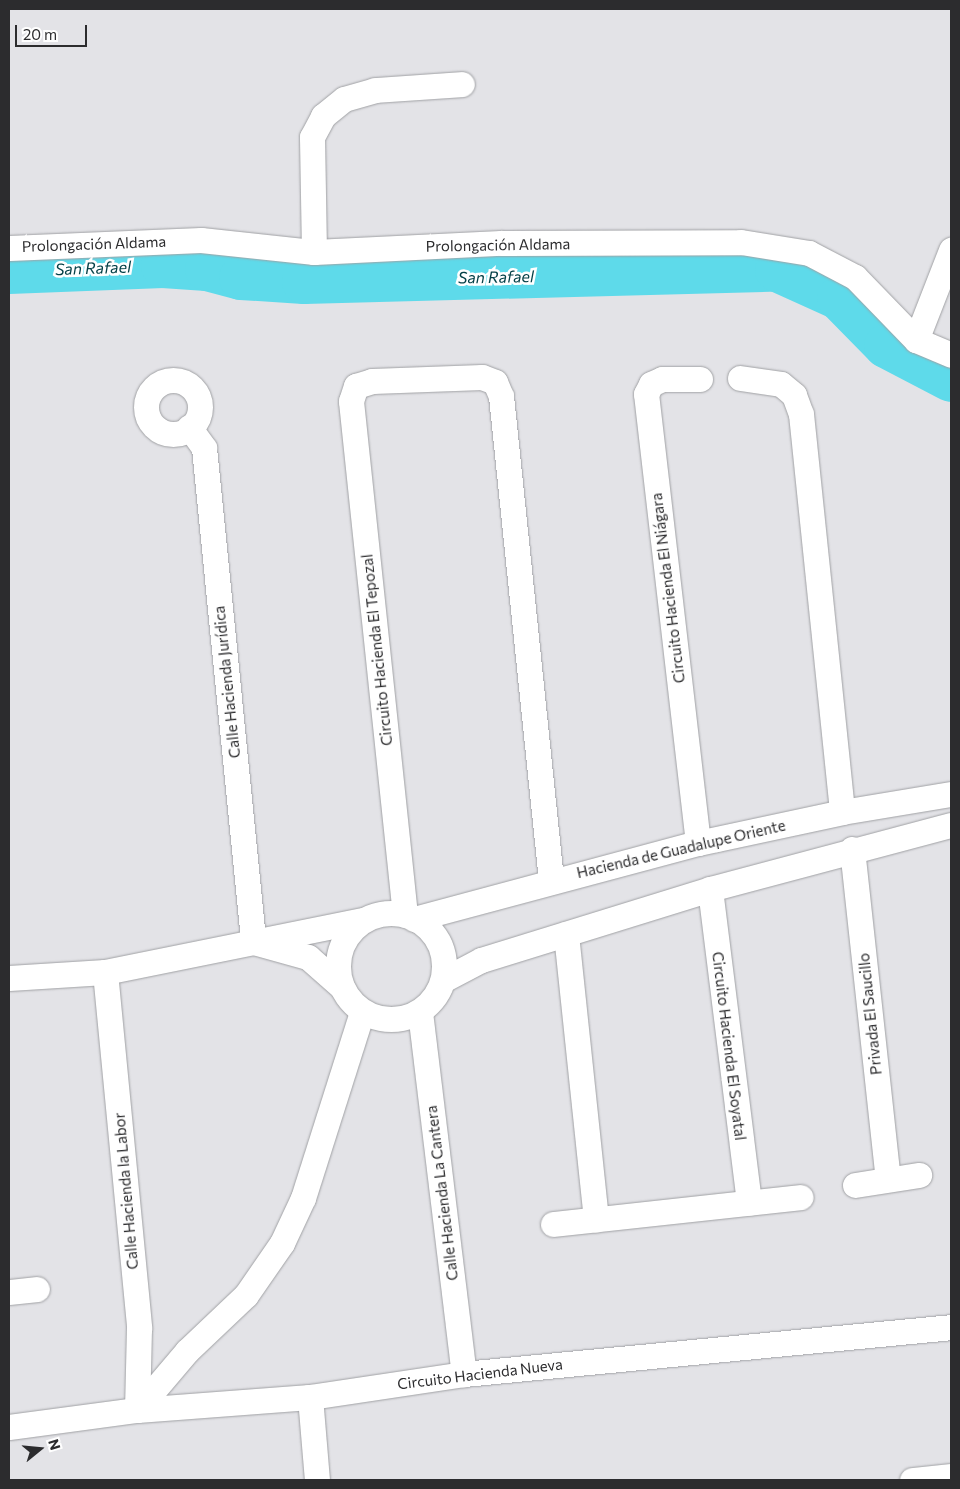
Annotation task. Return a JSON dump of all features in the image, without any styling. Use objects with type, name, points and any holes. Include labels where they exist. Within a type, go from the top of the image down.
[{"type":"street","points":[[314,252],[312,137],[323,116],[344,98],[376,90],[462,84]]},
{"type":"street","name":"Prolongación Aldama","points":[[9,248],[201,240],[314,252],[501,244],[741,242],[809,253],[855,277],[916,340],[951,355]]},
{"type":"street","points":[[916,340],[951,250]]},
{"type":"street","name":"Circuito Hacienda El Tepozal","points":[[409,917],[351,400],[356,386],[372,381],[482,377],[495,382],[501,396],[551,881]]},
{"type":"street","points":[[740,378],[781,384],[794,396],[801,414],[842,812]]},
{"type":"street","name":"Circuito Hacienda El Niágara","points":[[698,843],[646,394],[651,384],[662,379],[700,379]]},
{"type":"street","name":"Calle Hacienda Jurídica","points":[[189,427],[204,448],[253,942]]},
{"type":"street","name":"Hacienda de Guadalupe Oriente","points":[[409,917],[698,843],[842,812],[951,794]]},
{"type":"street","points":[[443,980],[481,960],[710,889],[852,849],[951,825]]},
{"type":"street","name":"Privada El Saucillo","points":[[852,849],[888,1179]]},
{"type":"street","name":"Circuito Hacienda El Soyatal","points":[[710,889],[749,1203]]},
{"type":"street","points":[[9,978],[105,972],[253,942],[364,920],[384,913],[409,917],[424,924],[437,940],[444,960],[443,980],[434,998],[420,1012],[391,1020],[362,1012],[342,986],[308,957],[253,942]]},
{"type":"street","points":[[342,986],[338,968],[340,949],[349,932],[364,920]]},
{"type":"street","points":[[566,934],[596,1219]]},
{"type":"street","name":"Calle Hacienda la Labor","points":[[105,972],[139,1328],[137,1410]]},
{"type":"street","points":[[137,1410],[187,1351],[246,1295],[282,1242],[303,1198],[362,1012]]},
{"type":"street","name":"Calle Hacienda La Cantera","points":[[420,1012],[464,1374]]},
{"type":"street","points":[[855,1185],[919,1175]]},
{"type":"street","points":[[553,1224],[801,1198]]},
{"type":"street","points":[[9,1292],[37,1289]]},
{"type":"street","name":"Circuito Hacienda Nueva","points":[[9,1427],[137,1410],[310,1397],[464,1374],[951,1327]]},
{"type":"street","points":[[310,1397],[317,1480]]},
{"type":"street","points":[[912,1480],[951,1476]]},
{"type":"waterway","name":"San Rafael","points":[[9,272],[163,266],[207,269],[241,278],[304,282],[777,270],[839,298],[886,346],[951,380]]}]
